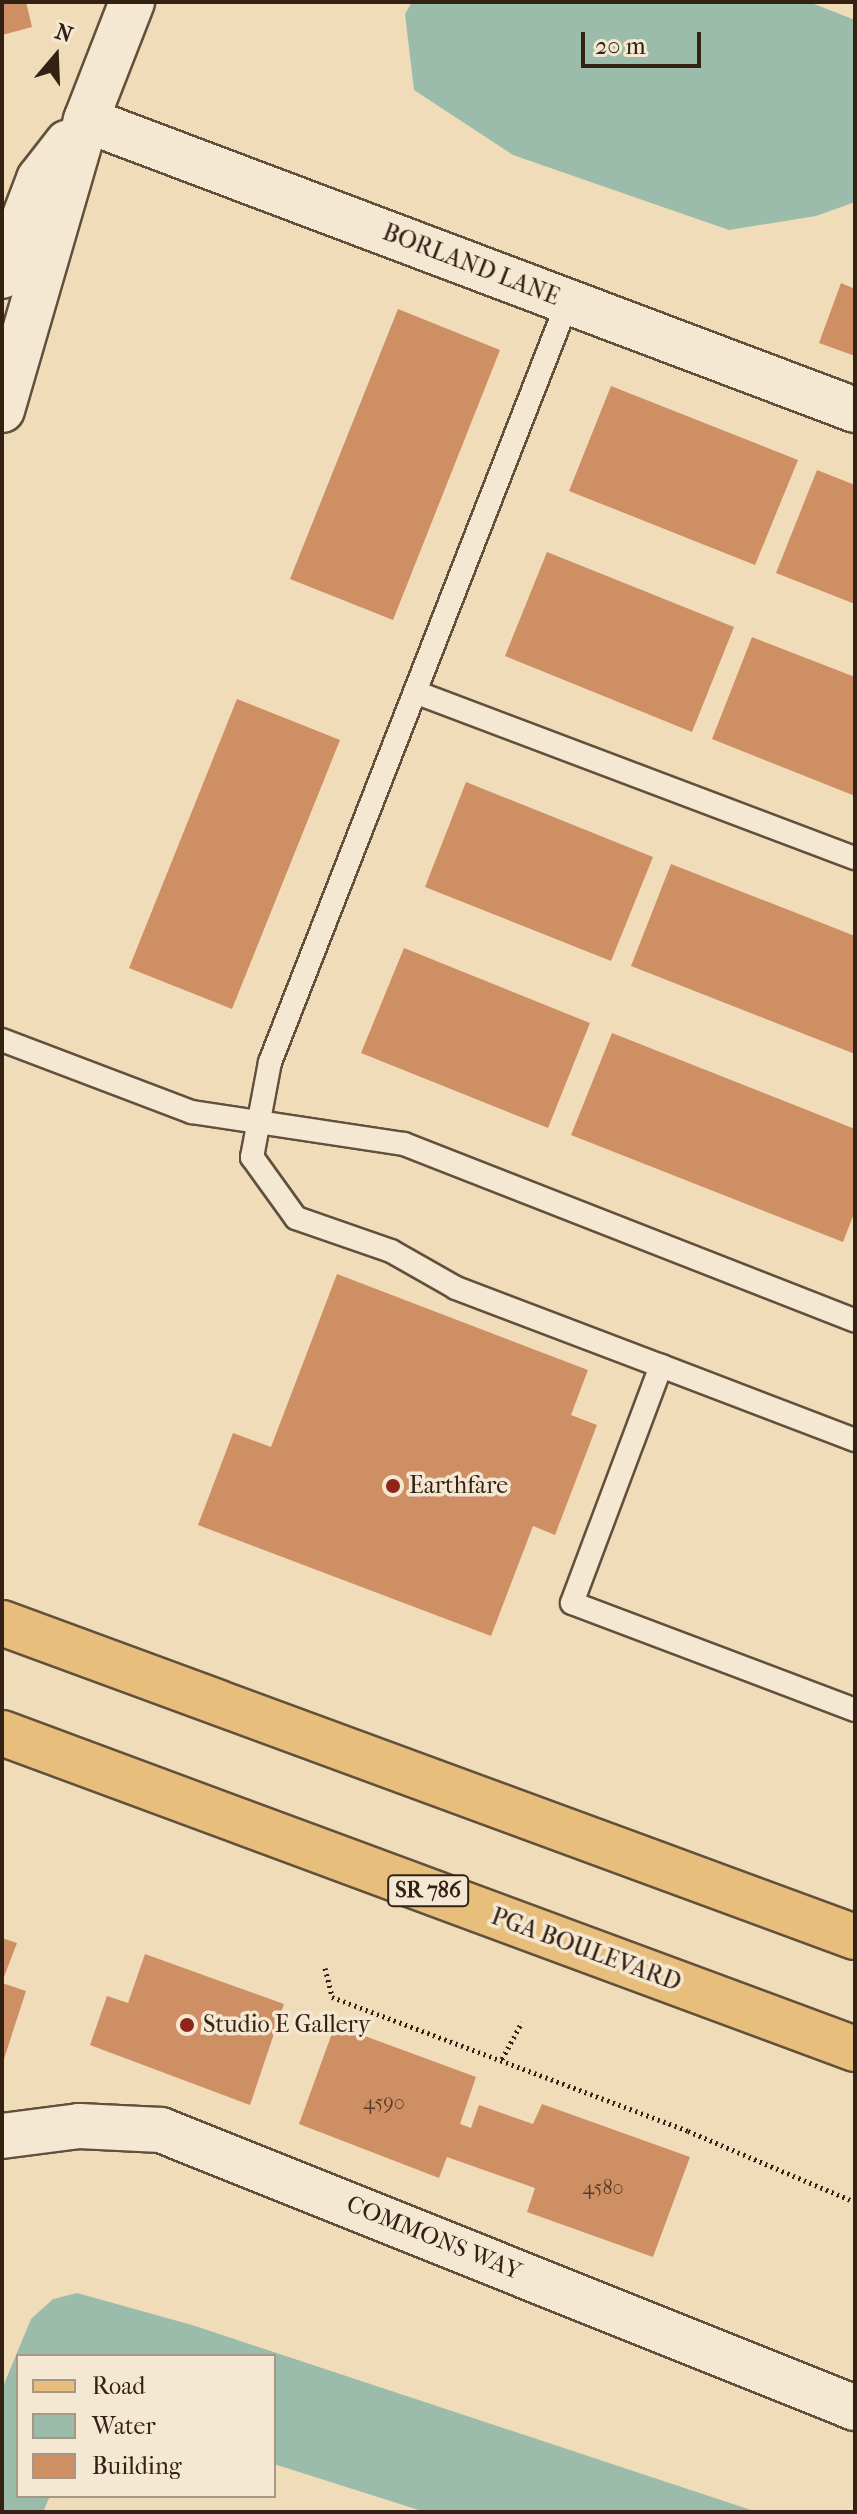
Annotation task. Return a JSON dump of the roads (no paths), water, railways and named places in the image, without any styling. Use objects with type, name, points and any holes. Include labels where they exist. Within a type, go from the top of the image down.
[{"type":"main road","points":[[2,1623],[855,1937]]},
{"type":"main road","name":"PGA BOULEVARD","points":[[2,1733],[855,2049]]},
{"type":"street","points":[[2,410],[86,120],[132,2]]},
{"type":"street","points":[[2,276],[39,179],[86,120]]},
{"type":"street","name":"BORLAND LANE","points":[[86,120],[855,410]]},
{"type":"street","name":"COMMONS WAY","points":[[2,2136],[79,2126],[161,2130],[855,2408]]},
{"type":"lane","points":[[568,301],[270,1062],[252,1157],[296,1218],[391,1251],[456,1288],[855,1440]]},
{"type":"lane","points":[[415,692],[855,858]]},
{"type":"lane","points":[[2,1040],[192,1112],[404,1144],[855,1321]]},
{"type":"lane","points":[[661,1366],[572,1603],[855,1710]]},
{"type":"water","points":[[412,2],[809,2],[855,20],[855,202],[816,216],[729,230],[513,155],[414,90],[405,14]]},
{"type":"water","points":[[77,2293],[192,2325],[757,2512],[425,2512],[276,2465],[276,2354],[16,2354],[31,2319],[53,2299]]},
{"type":"water","points":[[16,2355],[16,2498],[49,2498],[43,2512],[2,2512],[2,2389]]},
{"type":"place","name":"Earthfare","points":[[393,1486]]},
{"type":"place","name":"Studio E Gallery","points":[[187,2025]]}]
